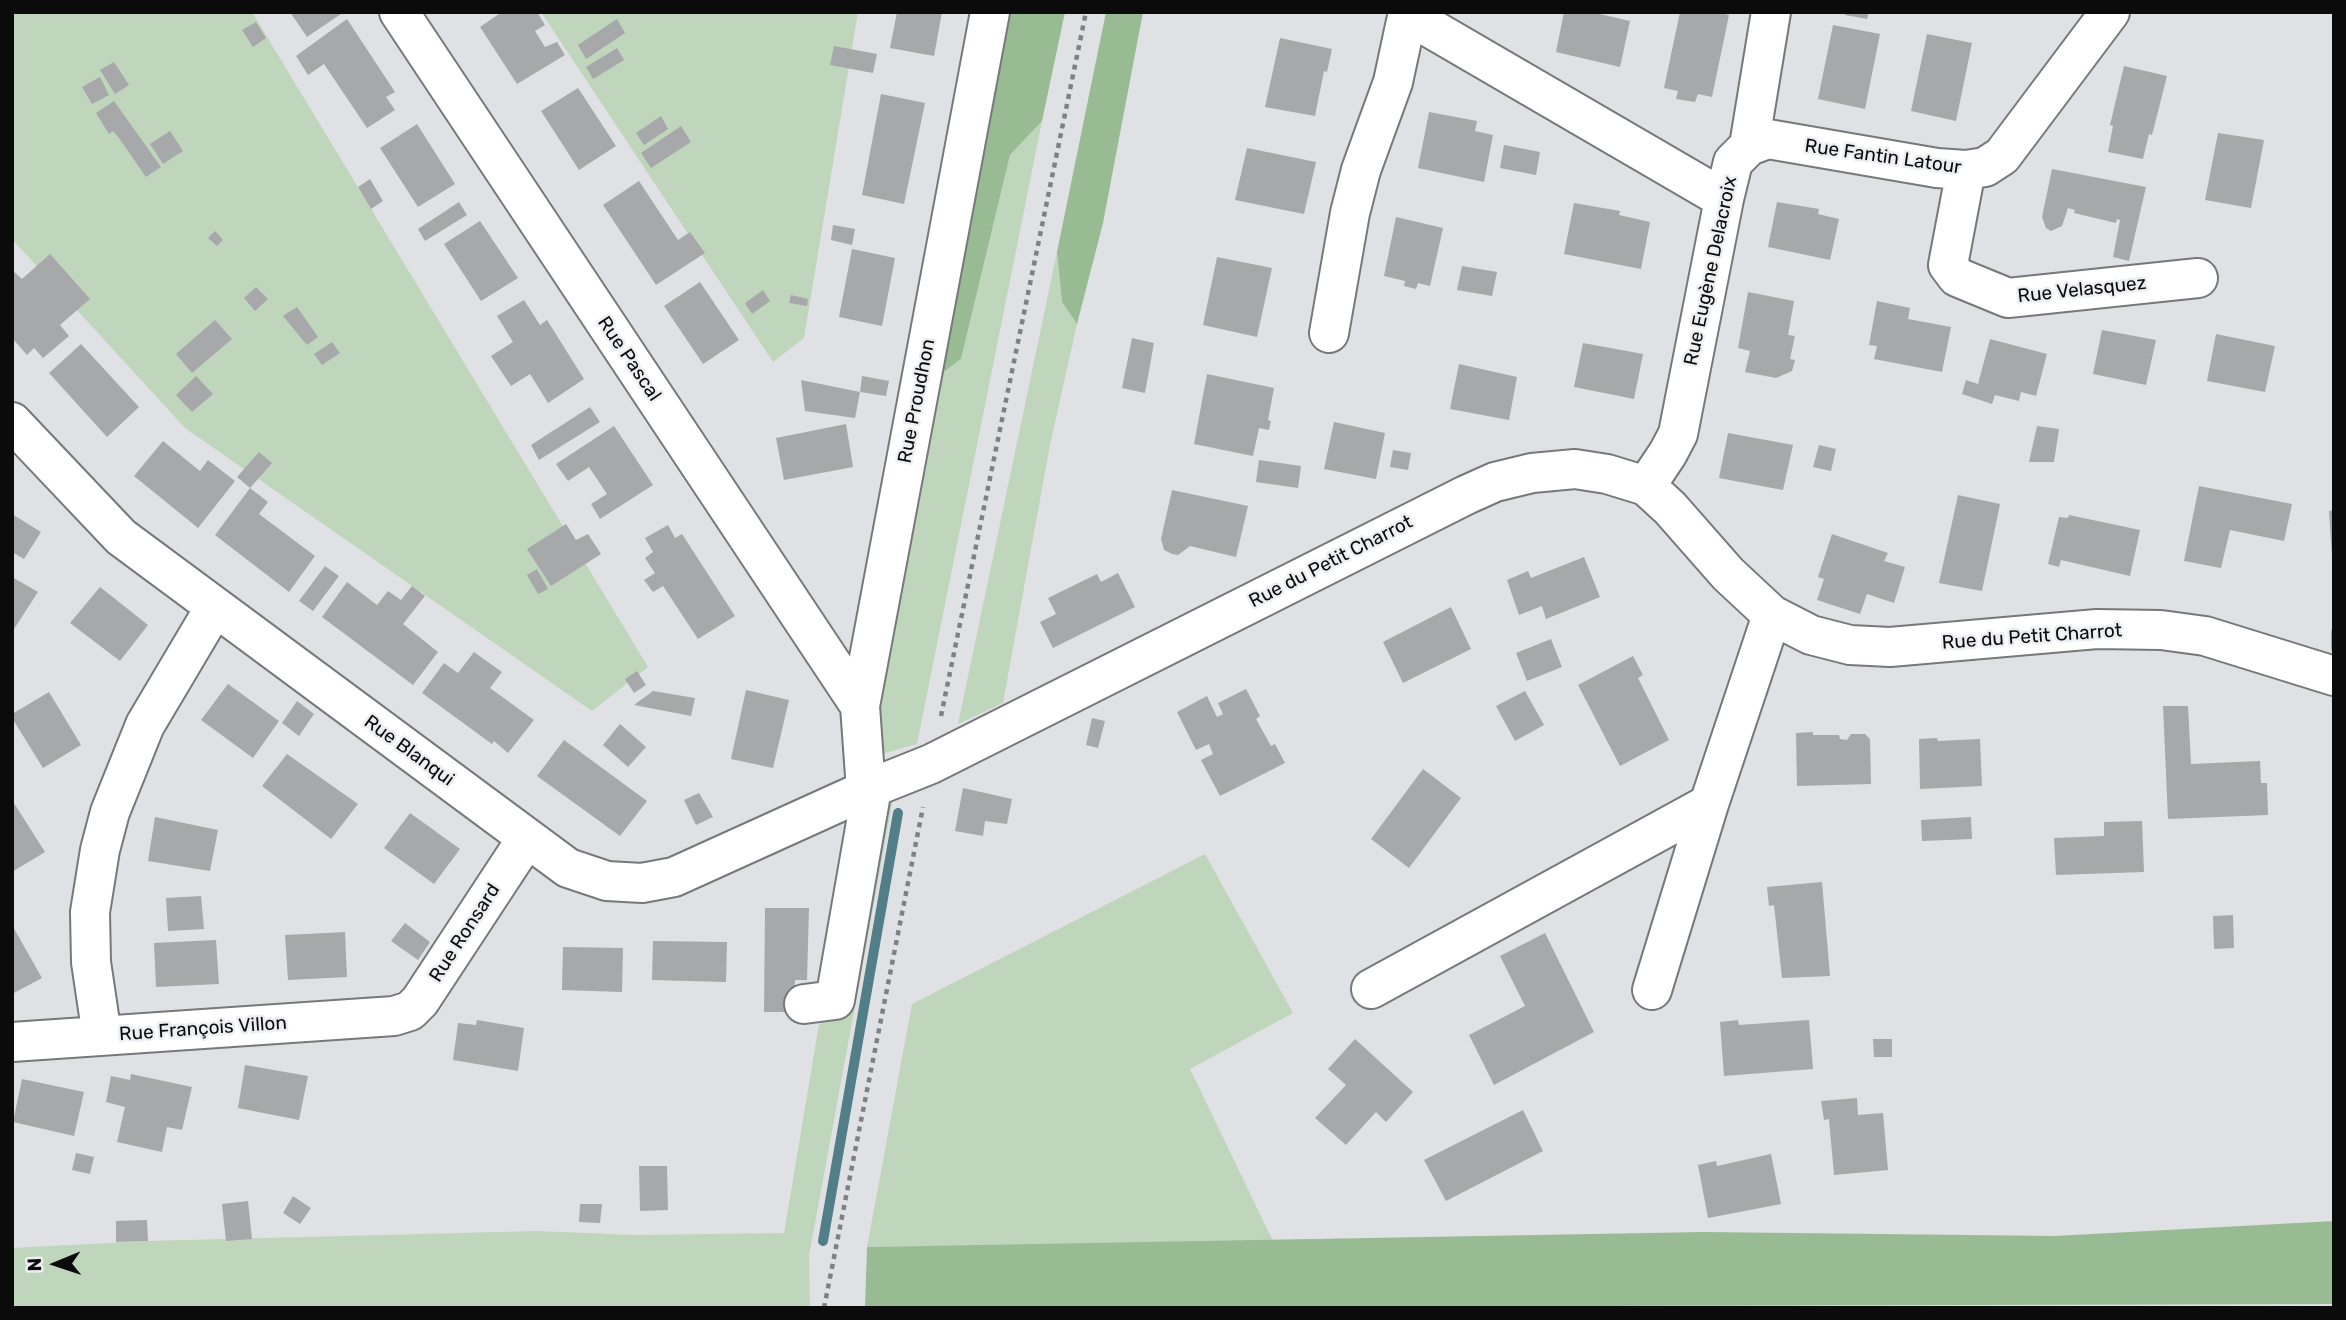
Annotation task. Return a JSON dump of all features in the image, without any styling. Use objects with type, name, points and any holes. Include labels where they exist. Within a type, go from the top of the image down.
[{"type":"street","name":"Rue Pascal","points":[[399,12],[860,706]]},
{"type":"street","name":"Rue Proudhon","points":[[804,1004],[835,1000],[869,789],[860,706],[990,12]]},
{"type":"street","name":"Rue Eugène Delacroix","points":[[1646,486],[1678,433],[1724,199],[1734,162],[1749,146],[1771,12]]},
{"type":"street","name":"Rue Fantin Latour","points":[[1749,146],[1768,139],[1937,168],[1966,170],[1985,167],[2002,156],[2110,12]]},
{"type":"street","points":[[1329,333],[1350,213],[1361,170],[1393,82],[1408,13],[1724,199]]},
{"type":"street","name":"Rue Velasquez","points":[[1966,170],[1948,265],[1958,277],[2008,298],[2198,278]]},
{"type":"street","name":"Rue Blanqui","points":[[12,422],[121,537],[568,868],[607,881],[642,883],[674,877],[869,789]]},
{"type":"street","name":"Rue du Petit Charrot","points":[[869,789],[931,764],[1495,482],[1532,473],[1575,469],[1608,474],[1646,486],[1728,574],[1772,615],[1811,635],[1850,645],[1890,647],[2098,629],[2161,630],[2205,636],[2334,676]]},
{"type":"street","points":[[102,1036],[91,962],[90,912],[103,838],[110,812],[145,725],[215,607]]},
{"type":"street","points":[[1652,990],[1709,804],[1772,615]]},
{"type":"street","points":[[1371,989],[1709,804]]},
{"type":"street","name":"Rue Ronsard","points":[[394,1016],[410,1011],[420,1001],[527,838]]},
{"type":"street","name":"Rue François Villon","points":[[12,1042],[394,1016]]},
{"type":"path","points":[[824,1308],[931,764],[1086,12]]},
{"type":"green space","points":[[12,12],[252,12],[648,667],[592,711],[185,428],[12,239]]},
{"type":"green space","points":[[541,12],[858,12],[804,338],[773,362]]},
{"type":"green space","points":[[1008,12],[1065,12],[1042,121],[1010,155],[961,359],[934,379]]},
{"type":"green space","points":[[1106,12],[1143,12],[1103,223],[1077,324],[1062,302],[1057,252]]},
{"type":"green space","points":[[1042,121],[917,744],[874,756],[877,704],[934,379],[961,359],[1010,155]]},
{"type":"green space","points":[[1057,252],[1062,302],[1077,324],[1050,445],[1003,703],[958,724]]},
{"type":"green space","points":[[893,799],[809,1256],[810,1306],[12,1308],[12,1248],[148,1241],[537,1231],[634,1235],[784,1233],[819,1024],[835,1020],[876,808]]},
{"type":"green space","points":[[1205,854],[1293,1013],[1190,1069],[1273,1241],[867,1247],[912,1004]]},
{"type":"green space","points":[[2334,1221],[2334,1304],[865,1308],[867,1247],[1704,1232],[2055,1236]]},
{"type":"building","points":[[290,12],[344,12],[307,37]]},
{"type":"building","points":[[498,12],[537,12],[545,25],[535,31],[545,47],[557,42],[565,55],[517,84],[480,27],[499,14]]},
{"type":"building","points":[[897,12],[942,12],[934,56],[890,48]]},
{"type":"building","points":[[1564,12],[1591,12],[1630,21],[1620,67],[1556,52]]},
{"type":"building","points":[[1680,12],[1716,12],[1729,15],[1712,97],[1698,94],[1695,102],[1676,99],[1678,91],[1664,88]]},
{"type":"building","points":[[1846,12],[1869,12],[1867,19],[1845,15]]},
{"type":"building","points":[[347,19],[395,92],[386,97],[395,110],[367,128],[324,64],[308,75],[296,56]]},
{"type":"building","points":[[617,19],[625,33],[586,59],[578,45]]},
{"type":"building","points":[[256,22],[266,38],[253,47],[242,30]]},
{"type":"building","points":[[1833,25],[1880,34],[1865,109],[1818,99]]},
{"type":"building","points":[[1927,34],[1972,43],[1956,121],[1911,111]]},
{"type":"building","points":[[1280,38],[1332,49],[1327,72],[1324,71],[1315,116],[1265,107]]},
{"type":"building","points":[[834,46],[877,54],[873,73],[830,65]]},
{"type":"building","points":[[617,48],[624,60],[593,79],[586,67]]},
{"type":"building","points":[[114,62],[129,85],[115,94],[100,70]]},
{"type":"building","points":[[2124,66],[2167,76],[2143,159],[2108,152],[2113,126],[2110,125]]},
{"type":"building","points":[[100,77],[109,95],[92,104],[82,87]]},
{"type":"building","points":[[578,88],[616,146],[579,170],[541,111]]},
{"type":"building","points":[[881,94],[925,103],[904,204],[862,195]]},
{"type":"building","points":[[114,101],[161,167],[146,177],[119,138],[113,131],[109,134],[96,113]]},
{"type":"building","points":[[1429,112],[1477,121],[1475,131],[1493,135],[1484,182],[1418,168]]},
{"type":"building","points":[[661,116],[668,129],[644,145],[636,133]]},
{"type":"building","points":[[417,124],[455,184],[418,207],[380,148]]},
{"type":"building","points":[[681,126],[691,142],[651,168],[641,153]]},
{"type":"building","points":[[170,131],[183,151],[163,164],[150,144]]},
{"type":"building","points":[[2218,133],[2264,140],[2251,208],[2205,200]]},
{"type":"building","points":[[1504,145],[1540,152],[1536,175],[1500,168]]},
{"type":"building","points":[[1247,148],[1316,162],[1304,214],[1235,200]]},
{"type":"building","points":[[2052,169],[2146,187],[2129,261],[2113,257],[2120,220],[2117,219],[2116,223],[2074,213],[2075,210],[2068,208],[2062,226],[2051,231],[2046,228],[2042,217]]},
{"type":"building","points":[[370,179],[383,201],[371,209],[358,187]]},
{"type":"building","points":[[639,181],[678,240],[690,232],[705,253],[656,285],[603,205]]},
{"type":"building","points":[[459,202],[467,215],[425,241],[418,229]]},
{"type":"building","points":[[1777,202],[1819,209],[1818,214],[1839,219],[1830,260],[1768,247]]},
{"type":"building","points":[[1574,203],[1620,211],[1619,215],[1650,222],[1641,269],[1564,254]]},
{"type":"building","points":[[1396,217],[1443,228],[1430,286],[1418,283],[1416,289],[1404,286],[1405,281],[1384,276]]},
{"type":"building","points":[[480,221],[518,278],[481,301],[444,244]]},
{"type":"building","points":[[833,225],[855,229],[852,245],[831,240]]},
{"type":"building","points":[[215,231],[223,240],[217,246],[208,238]]},
{"type":"building","points":[[852,249],[895,258],[882,326],[839,317]]},
{"type":"building","points":[[50,254],[90,299],[60,325],[69,336],[43,358],[34,348],[27,355],[12,338],[12,270],[22,279]]},
{"type":"building","points":[[1217,257],[1272,268],[1257,337],[1203,325]]},
{"type":"building","points":[[1462,266],[1497,272],[1492,296],[1457,290]]},
{"type":"building","points":[[700,282],[739,340],[703,364],[664,306]]},
{"type":"building","points":[[256,287],[268,299],[255,311],[244,298]]},
{"type":"building","points":[[763,290],[770,301],[752,314],[745,303]]},
{"type":"building","points":[[1748,292],[1794,301],[1788,335],[1795,336],[1790,359],[1795,360],[1792,371],[1776,378],[1745,372],[1750,351],[1738,348]]},
{"type":"building","points":[[791,295],[808,299],[807,306],[789,303]]},
{"type":"building","points":[[524,300],[540,325],[547,320],[584,379],[548,403],[530,374],[511,386],[491,356],[513,342],[497,316]]},
{"type":"building","points":[[1877,301],[1910,308],[1908,319],[1951,327],[1942,372],[1874,359],[1877,346],[1869,345]]},
{"type":"building","points":[[297,307],[318,337],[307,345],[283,316]]},
{"type":"building","points":[[215,320],[232,339],[192,373],[176,354]]},
{"type":"building","points":[[2102,330],[2156,340],[2146,385],[2093,374]]},
{"type":"building","points":[[2216,334],[2275,346],[2265,392],[2207,381]]},
{"type":"building","points":[[1132,338],[1154,343],[1145,393],[1122,388]]},
{"type":"building","points":[[1990,339],[2047,354],[2036,396],[2021,392],[2019,401],[1995,395],[1992,404],[1962,394],[1966,380],[1978,384]]},
{"type":"building","points":[[332,342],[340,353],[322,365],[314,354]]},
{"type":"building","points":[[1583,343],[1643,354],[1634,399],[1574,387]]},
{"type":"building","points":[[81,344],[139,407],[107,437],[49,373]]},
{"type":"building","points":[[1459,364],[1517,377],[1509,420],[1450,409]]},
{"type":"building","points":[[1207,374],[1274,388],[1268,420],[1271,421],[1269,430],[1259,428],[1253,456],[1194,444]]},
{"type":"building","points":[[196,376],[213,394],[192,412],[176,395]]},
{"type":"building","points":[[862,376],[889,381],[886,396],[860,392]]},
{"type":"building","points":[[801,380],[860,392],[855,418],[805,411]]},
{"type":"building","points":[[590,407],[600,422],[539,460],[531,445]]},
{"type":"building","points":[[1334,422],[1385,433],[1376,479],[1324,469]]},
{"type":"building","points":[[846,424],[853,467],[784,480],[776,438]]},
{"type":"building","points":[[614,426],[653,485],[600,519],[591,504],[607,494],[589,467],[568,481],[556,464]]},
{"type":"building","points":[[2037,426],[2059,429],[2054,462],[2029,462]]},
{"type":"building","points":[[1728,433],[1793,445],[1783,490],[1719,478]]},
{"type":"building","points":[[163,441],[200,471],[208,460],[235,481],[198,528],[134,476]]},
{"type":"building","points":[[1819,445],[1836,449],[1831,471],[1813,467]]},
{"type":"building","points":[[1393,450],[1411,453],[1408,470],[1390,467]]},
{"type":"building","points":[[259,452],[272,463],[250,488],[237,477]]},
{"type":"building","points":[[1259,460],[1301,466],[1298,488],[1256,482]]},
{"type":"building","points":[[2199,486],[2292,504],[2284,541],[2230,530],[2221,568],[2184,561]]},
{"type":"building","points":[[250,488],[268,502],[259,514],[315,556],[289,592],[215,535]]},
{"type":"building","points":[[1172,490],[1248,506],[1236,557],[1190,546],[1178,555],[1164,550],[1161,539]]},
{"type":"building","points":[[1958,495],[2000,504],[1982,591],[1939,583]]},
{"type":"building","points":[[2334,510],[2334,556],[2332,556],[2329,511]]},
{"type":"building","points":[[12,514],[41,532],[24,559],[12,552]]},
{"type":"building","points":[[2069,515],[2140,530],[2130,576],[2061,560],[2059,567],[2048,564],[2059,517],[2068,518]]},
{"type":"building","points":[[566,524],[576,540],[588,534],[601,554],[551,586],[527,549]]},
{"type":"building","points":[[668,525],[675,538],[682,534],[735,616],[698,639],[663,586],[653,592],[644,580],[655,573],[645,558],[653,552],[645,538]]},
{"type":"building","points":[[1832,534],[1888,553],[1884,561],[1905,567],[1894,603],[1867,594],[1860,614],[1817,600],[1824,579],[1818,577]]},
{"type":"building","points":[[1584,557],[1600,597],[1546,619],[1542,606],[1519,615],[1507,580],[1528,571],[1531,578]]},
{"type":"building","points":[[325,566],[339,576],[313,611],[299,601]]},
{"type":"building","points":[[537,569],[548,589],[538,594],[527,575]]},
{"type":"building","points":[[1118,573],[1135,607],[1053,648],[1040,622],[1056,614],[1048,598],[1097,574],[1101,582]]},
{"type":"building","points":[[12,577],[38,592],[14,629],[12,628]]},
{"type":"building","points":[[347,582],[377,605],[388,591],[401,600],[412,586],[425,596],[403,624],[438,652],[413,685],[322,617]]},
{"type":"building","points":[[100,587],[148,625],[120,661],[70,623]]},
{"type":"building","points":[[1451,607],[1471,649],[1403,683],[1383,642]]},
{"type":"building","points":[[2331,630],[2334,630],[2334,651],[2331,650]]},
{"type":"building","points":[[1551,639],[1562,667],[1527,681],[1516,653]]},
{"type":"building","points":[[474,652],[502,672],[490,688],[534,720],[508,753],[422,693],[444,663],[458,673]]},
{"type":"building","points":[[1633,656],[1643,675],[1638,678],[1669,740],[1620,766],[1578,685]]},
{"type":"building","points":[[637,671],[646,685],[634,693],[625,679]]},
{"type":"building","points":[[228,684],[279,721],[253,758],[201,720]]},
{"type":"building","points":[[1246,689],[1260,716],[1256,719],[1271,746],[1275,744],[1285,763],[1220,796],[1201,760],[1213,754],[1209,744],[1196,750],[1177,712],[1207,696],[1217,717],[1223,714],[1218,703]]},
{"type":"building","points":[[746,690],[789,700],[773,768],[731,759]]},
{"type":"building","points":[[653,691],[695,698],[691,716],[634,705]]},
{"type":"building","points":[[1525,691],[1544,725],[1515,741],[1496,706]]},
{"type":"building","points":[[49,692],[81,745],[43,768],[12,714]]},
{"type":"building","points":[[297,701],[314,714],[299,736],[282,723]]},
{"type":"building","points":[[2163,706],[2188,706],[2191,764],[2260,761],[2261,783],[2267,783],[2268,815],[2168,819]]},
{"type":"building","points":[[1092,718],[1105,721],[1098,748],[1086,745]]},
{"type":"building","points":[[620,724],[646,747],[628,767],[603,745]]},
{"type":"building","points":[[1813,732],[1813,735],[1839,735],[1840,739],[1847,740],[1851,734],[1865,734],[1870,739],[1871,784],[1797,786],[1796,733]]},
{"type":"building","points":[[1937,738],[1938,741],[1980,739],[1982,786],[1920,789],[1919,739]]},
{"type":"building","points":[[564,740],[647,801],[620,836],[537,776]]},
{"type":"building","points":[[287,754],[358,804],[331,839],[262,786]]},
{"type":"building","points":[[1423,769],[1461,798],[1409,868],[1371,839]]},
{"type":"building","points":[[963,788],[1012,799],[1007,824],[985,821],[983,836],[955,831]]},
{"type":"building","points":[[699,793],[713,817],[696,825],[684,800]]},
{"type":"building","points":[[12,800],[45,852],[12,872]]},
{"type":"building","points":[[410,813],[460,849],[434,884],[384,848]]},
{"type":"building","points":[[155,817],[218,830],[210,871],[148,861]]},
{"type":"building","points":[[1971,817],[1972,839],[1922,841],[1921,820]]},
{"type":"building","points":[[2142,821],[2144,872],[2056,875],[2054,838],[2104,836],[2104,822]]},
{"type":"building","points":[[1822,882],[1830,976],[1782,978],[1774,905],[1769,906],[1767,887]]},
{"type":"building","points":[[201,896],[204,929],[168,931],[166,898]]},
{"type":"building","points":[[765,908],[809,908],[807,980],[795,980],[794,1012],[764,1012]]},
{"type":"building","points":[[2233,915],[2234,948],[2214,949],[2213,916]]},
{"type":"building","points":[[405,923],[430,942],[418,960],[391,941]]},
{"type":"building","points":[[12,925],[42,978],[12,994]]},
{"type":"building","points":[[345,932],[347,977],[288,980],[285,935]]},
{"type":"building","points":[[1545,933],[1594,1032],[1494,1085],[1469,1035],[1525,1006],[1500,956]]},
{"type":"building","points":[[216,940],[219,984],[156,987],[154,943]]},
{"type":"building","points":[[653,941],[727,942],[726,982],[652,980]]},
{"type":"building","points":[[563,947],[623,948],[622,992],[562,990]]},
{"type":"building","points":[[477,1020],[524,1028],[518,1071],[453,1060],[458,1023],[476,1025]]},
{"type":"building","points":[[1738,1020],[1739,1025],[1809,1020],[1813,1069],[1724,1076],[1720,1022]]},
{"type":"building","points":[[1355,1039],[1413,1092],[1386,1122],[1376,1112],[1346,1145],[1315,1118],[1346,1085],[1328,1069]]},
{"type":"building","points":[[1873,1039],[1892,1039],[1892,1057],[1874,1057]]},
{"type":"building","points":[[245,1065],[308,1076],[299,1120],[238,1108]]},
{"type":"building","points":[[131,1074],[192,1087],[182,1130],[167,1127],[162,1152],[117,1142],[125,1107],[106,1102],[111,1076],[130,1080]]},
{"type":"building","points":[[22,1079],[84,1092],[74,1136],[13,1122]]},
{"type":"building","points":[[1857,1098],[1858,1115],[1883,1113],[1888,1170],[1834,1175],[1829,1119],[1824,1120],[1821,1101]]},
{"type":"building","points":[[1523,1110],[1543,1151],[1446,1201],[1424,1160]]},
{"type":"building","points":[[76,1153],[94,1157],[90,1174],[72,1170]]},
{"type":"building","points":[[1771,1154],[1781,1204],[1708,1218],[1698,1165],[1716,1161],[1717,1166]]},
{"type":"building","points":[[639,1166],[667,1166],[668,1210],[640,1211]]},
{"type":"building","points":[[293,1196],[311,1208],[300,1224],[283,1213]]},
{"type":"building","points":[[248,1201],[252,1239],[226,1241],[222,1204]]},
{"type":"building","points":[[580,1204],[602,1204],[600,1223],[579,1222]]},
{"type":"building","points":[[147,1220],[148,1241],[116,1242],[116,1221]]},
{"type":"waterway","points":[[823,1241],[898,813]]}]
